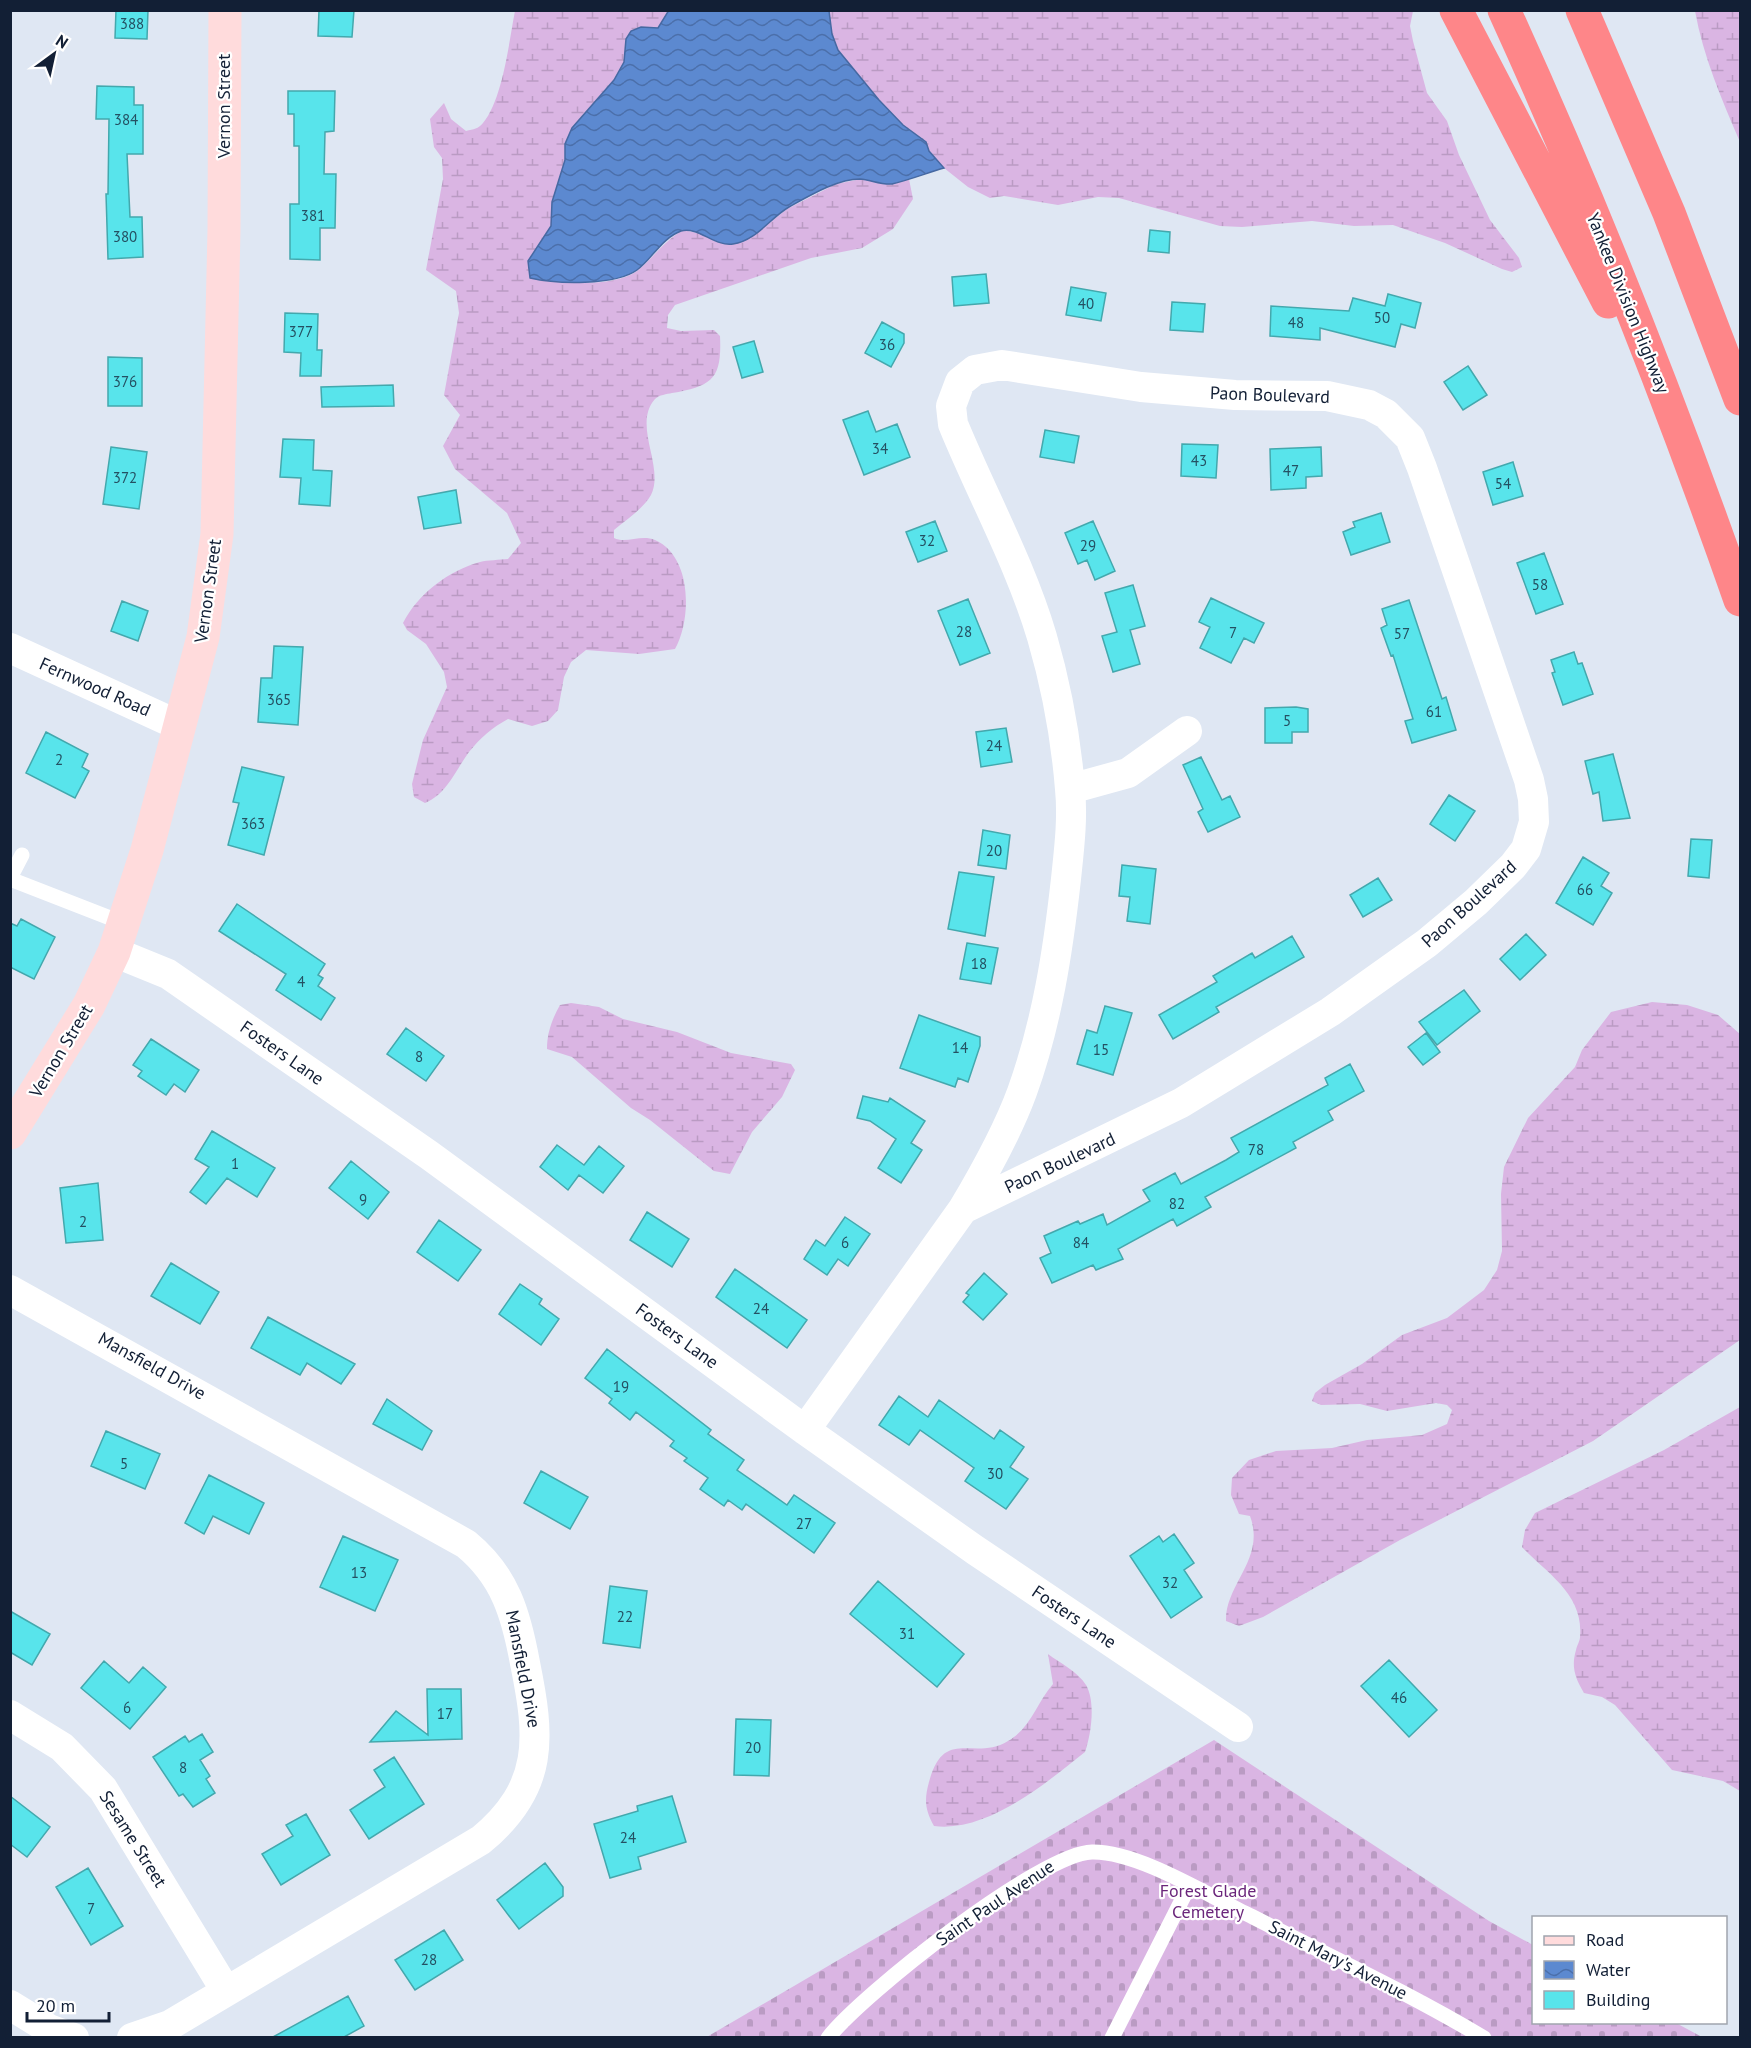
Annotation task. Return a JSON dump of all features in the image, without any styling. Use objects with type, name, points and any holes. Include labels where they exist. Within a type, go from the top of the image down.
[{"type":"highway","points":[[1456,10],[1694,467]]},
{"type":"highway","name":"Yankee Division Highway","points":[[1504,10],[1590,208],[1694,467],[1740,600]]},
{"type":"highway","points":[[1582,10],[1669,213],[1740,399]]},
{"type":"main road","name":"Vernon Street","points":[[10,1133],[89,1005],[119,937],[147,850],[202,637],[217,534],[224,230],[225,10]]},
{"type":"street","name":"Paon Boulevard","points":[[805,1430],[963,1209],[987,1168],[1014,1112],[1042,1026],[1055,971],[1068,854],[1070,789],[1061,726],[1042,639],[1013,558],[953,424],[952,399],[967,375],[987,366],[1002,365],[1141,387],[1235,395],[1327,396],[1369,405],[1396,422],[1410,438],[1433,497],[1529,780],[1534,822],[1526,849],[1501,878],[1443,930],[1374,983],[1330,1012],[1181,1103],[1107,1141],[963,1209]]},
{"type":"street","name":"Fernwood Road","points":[[10,648],[180,726]]},
{"type":"street","points":[[1070,789],[1128,773],[1188,731]]},
{"type":"street","name":"Fosters Lane","points":[[119,937],[168,974],[469,1183],[805,1430],[975,1550],[1238,1727]]},
{"type":"street","name":"Mansfield Drive","points":[[10,1290],[451,1534],[490,1567],[514,1611],[534,1705],[536,1732],[529,1774],[511,1811],[492,1831],[469,1848],[170,2025],[132,2037]]},
{"type":"street","name":"Sesame Street","points":[[10,1716],[62,1747],[103,1789],[225,1991]]},
{"type":"street","points":[[10,2005],[56,2034]]},
{"type":"lane","points":[[22,855],[10,878],[119,937]]},
{"type":"lane","name":"Saint Paul Avenue","points":[[828,2037],[842,2020],[874,1991],[928,1948],[1061,1859],[1081,1853],[1109,1853],[1132,1858],[1189,1886]]},
{"type":"lane","points":[[1112,2037],[1189,1886]]},
{"type":"lane","name":"Saint Mary's Avenue","points":[[1189,1886],[1484,2037]]},
{"type":"green space","points":[[515,11],[669,11],[658,28],[641,27],[631,31],[626,39],[624,62],[614,80],[572,128],[565,144],[566,160],[552,202],[552,226],[545,238],[539,280],[589,283],[615,280],[637,271],[670,239],[683,230],[698,233],[758,232],[787,209],[836,184],[861,179],[890,184],[909,179],[913,199],[893,229],[862,248],[811,258],[675,305],[668,315],[667,328],[681,331],[714,330],[720,336],[717,371],[706,383],[655,399],[649,409],[647,421],[654,472],[651,495],[639,510],[614,530],[614,538],[624,540],[650,538],[667,548],[676,560],[682,574],[686,606],[681,636],[675,649],[639,654],[586,650],[571,662],[564,677],[558,710],[548,721],[532,726],[508,719],[497,726],[473,747],[445,788],[425,803],[414,797],[412,784],[423,740],[447,687],[444,672],[426,644],[407,630],[403,623],[417,602],[435,585],[468,566],[490,560],[508,559],[521,543],[507,513],[455,469],[443,446],[460,415],[444,395],[459,313],[456,291],[426,270],[443,179],[442,158],[434,147],[430,119],[444,103],[451,119],[466,131],[478,128],[483,123],[496,100],[508,53]]},
{"type":"green space","points":[[829,11],[1413,11],[1410,26],[1427,93],[1447,121],[1459,155],[1490,220],[1519,258],[1522,267],[1512,272],[1502,269],[1445,243],[1393,225],[1354,226],[1312,221],[1242,227],[1220,226],[1119,198],[1098,197],[1058,205],[1004,196],[990,198],[968,187],[944,168],[929,151],[926,142],[903,125],[867,87],[838,50],[832,34]]},
{"type":"green space","points":[[1695,11],[1740,11],[1740,142],[1708,61]]},
{"type":"green space","points":[[1652,1002],[1687,1005],[1718,1015],[1740,1034],[1740,1340],[1593,1441],[1400,1540],[1263,1617],[1239,1626],[1226,1621],[1227,1608],[1249,1558],[1254,1531],[1250,1516],[1239,1514],[1231,1495],[1232,1478],[1249,1460],[1276,1451],[1332,1448],[1367,1440],[1422,1435],[1447,1424],[1452,1410],[1447,1405],[1436,1403],[1387,1411],[1360,1404],[1321,1405],[1312,1401],[1315,1393],[1325,1385],[1362,1364],[1402,1335],[1447,1318],[1484,1290],[1497,1270],[1502,1251],[1501,1194],[1504,1167],[1528,1118],[1575,1067],[1582,1050],[1611,1012]]},
{"type":"green space","points":[[571,1003],[599,1007],[623,1019],[677,1032],[731,1053],[791,1064],[795,1070],[782,1097],[752,1132],[730,1174],[714,1171],[650,1120],[631,1108],[572,1057],[547,1049],[549,1032],[557,1010],[560,1005]]},
{"type":"green space","points":[[1740,1407],[1740,1791],[1723,1781],[1672,1770],[1615,1705],[1602,1697],[1584,1693],[1574,1667],[1580,1637],[1580,1622],[1576,1608],[1562,1586],[1522,1547],[1525,1530],[1535,1513],[1664,1450]]},
{"type":"green space","points":[[1048,1654],[1078,1676],[1089,1692],[1092,1718],[1085,1752],[1034,1791],[995,1814],[954,1826],[934,1826],[927,1810],[926,1794],[935,1765],[943,1755],[952,1750],[995,1746],[1016,1736],[1053,1684]]},
{"type":"green space","name":"Forest Glade Cemetery","points":[[1214,1740],[1489,1921],[1532,1944],[1532,2024],[1678,2024],[1702,2037],[705,2038]]},
{"type":"water","points":[[669,10],[829,11],[832,34],[838,50],[879,100],[903,125],[926,142],[929,151],[944,168],[892,184],[860,179],[833,185],[789,207],[756,234],[733,244],[720,243],[694,231],[681,231],[668,238],[637,270],[615,279],[555,282],[530,278],[528,261],[551,226],[552,202],[565,160],[565,144],[572,128],[614,80],[624,62],[626,39],[631,31],[641,27],[658,28]]},
{"type":"building","points":[[116,10],[148,10],[147,39],[115,38]]},
{"type":"building","points":[[319,10],[354,10],[352,37],[318,36]]},
{"type":"building","points":[[97,86],[134,87],[134,105],[143,105],[143,154],[127,154],[130,217],[142,217],[143,257],[108,259],[106,194],[108,194],[109,119],[96,119]]},
{"type":"building","points":[[288,91],[335,91],[334,131],[325,132],[324,174],[336,174],[335,228],[320,228],[320,260],[290,259],[290,204],[299,204],[299,146],[294,146],[294,114],[288,114]]},
{"type":"building","points":[[1150,230],[1170,232],[1169,253],[1148,251]]},
{"type":"building","points":[[986,274],[989,303],[954,306],[952,277]]},
{"type":"building","points":[[1071,287],[1106,293],[1101,321],[1066,315]]},
{"type":"building","points":[[1388,294],[1421,303],[1415,328],[1401,324],[1395,347],[1320,328],[1320,340],[1270,336],[1271,306],[1349,311],[1353,298],[1385,306]]},
{"type":"building","points":[[1172,302],[1205,304],[1203,332],[1170,330]]},
{"type":"building","points":[[285,313],[318,314],[317,350],[322,350],[321,376],[300,376],[301,353],[284,352]]},
{"type":"building","points":[[882,322],[904,334],[904,343],[891,367],[865,353]]},
{"type":"building","points":[[754,341],[763,372],[742,378],[733,347]]},
{"type":"building","points":[[108,357],[142,358],[142,406],[108,406]]},
{"type":"building","points":[[1468,366],[1487,395],[1463,410],[1444,382]]},
{"type":"building","points":[[393,385],[394,406],[322,407],[321,387]]},
{"type":"building","points":[[868,411],[876,432],[897,424],[910,457],[864,475],[843,420]]},
{"type":"building","points":[[1045,430],[1079,436],[1074,463],[1040,457]]},
{"type":"building","points":[[283,439],[314,440],[313,470],[332,471],[330,506],[299,504],[301,478],[280,477]]},
{"type":"building","points":[[1182,444],[1218,445],[1216,478],[1181,476]]},
{"type":"building","points":[[111,447],[147,452],[139,509],[103,504]]},
{"type":"building","points":[[1321,447],[1322,476],[1306,477],[1306,488],[1271,490],[1270,449]]},
{"type":"building","points":[[1513,462],[1523,496],[1493,505],[1483,472]]},
{"type":"building","points":[[456,490],[461,523],[424,529],[418,497]]},
{"type":"building","points":[[1381,513],[1390,542],[1351,555],[1343,532],[1355,527],[1353,522]]},
{"type":"building","points":[[935,521],[947,551],[918,562],[906,532]]},
{"type":"building","points":[[1093,521],[1115,571],[1095,580],[1087,560],[1078,564],[1065,533]]},
{"type":"building","points":[[1544,553],[1563,604],[1536,614],[1517,563]]},
{"type":"building","points":[[1133,585],[1145,626],[1130,630],[1140,664],[1113,672],[1102,636],[1117,632],[1105,593]]},
{"type":"building","points":[[1211,598],[1264,623],[1254,643],[1244,638],[1231,663],[1200,648],[1210,627],[1199,622]]},
{"type":"building","points":[[968,599],[990,653],[960,665],[938,611]]},
{"type":"building","points":[[1409,600],[1442,699],[1446,697],[1456,730],[1412,743],[1405,721],[1413,719],[1393,655],[1391,656],[1381,628],[1387,625],[1382,609]]},
{"type":"building","points":[[122,601],[148,611],[138,641],[111,631]]},
{"type":"building","points":[[274,646],[303,647],[298,725],[258,722],[261,678],[272,678]]},
{"type":"building","points":[[1574,652],[1578,664],[1582,663],[1593,694],[1563,705],[1552,673],[1555,672],[1551,660]]},
{"type":"building","points":[[1265,708],[1308,709],[1308,732],[1292,732],[1292,743],[1265,743]]},
{"type":"building","points":[[1006,728],[1012,762],[981,767],[976,732]]},
{"type":"building","points":[[46,732],[88,754],[82,767],[89,771],[75,798],[26,773]]},
{"type":"building","points":[[1613,754],[1630,818],[1603,821],[1599,792],[1593,794],[1585,761]]},
{"type":"building","points":[[1201,757],[1222,800],[1230,796],[1240,817],[1208,832],[1198,812],[1203,809],[1183,765]]},
{"type":"building","points":[[242,767],[284,777],[264,855],[228,845],[239,803],[233,802]]},
{"type":"building","points":[[1449,795],[1475,811],[1455,841],[1430,824]]},
{"type":"building","points":[[983,830],[1010,835],[1006,869],[978,865]]},
{"type":"building","points":[[1691,839],[1712,840],[1709,878],[1688,876]]},
{"type":"building","points":[[1583,857],[1609,873],[1601,886],[1612,893],[1593,925],[1556,903]]},
{"type":"building","points":[[1122,865],[1156,869],[1150,924],[1127,921],[1130,897],[1119,896]]},
{"type":"building","points":[[959,872],[994,877],[985,936],[948,929]]},
{"type":"building","points":[[1378,878],[1392,900],[1363,917],[1350,895]]},
{"type":"building","points":[[237,904],[325,964],[318,975],[323,978],[318,986],[335,998],[321,1020],[276,990],[286,974],[219,931]]},
{"type":"building","points":[[21,919],[55,937],[34,979],[10,967],[10,923],[17,926]]},
{"type":"building","points":[[1526,934],[1546,955],[1520,980],[1500,959]]},
{"type":"building","points":[[1292,936],[1304,957],[1216,1007],[1219,1012],[1173,1039],[1159,1015],[1217,982],[1213,976],[1252,953],[1255,958]]},
{"type":"building","points":[[967,943],[998,948],[991,984],[960,979]]},
{"type":"building","points":[[1464,990],[1480,1011],[1437,1045],[1419,1022]]},
{"type":"building","points":[[1105,1006],[1132,1013],[1113,1075],[1077,1064],[1087,1030],[1097,1033]]},
{"type":"building","points":[[919,1015],[980,1037],[980,1046],[968,1082],[958,1078],[955,1087],[900,1068]]},
{"type":"building","points":[[406,1028],[444,1056],[426,1081],[387,1054]]},
{"type":"building","points":[[1426,1033],[1440,1052],[1423,1065],[1408,1047]]},
{"type":"building","points":[[151,1039],[199,1070],[185,1092],[174,1084],[166,1095],[138,1076],[142,1071],[133,1065]]},
{"type":"building","points":[[1350,1064],[1364,1091],[1328,1111],[1333,1120],[1293,1142],[1296,1148],[1205,1197],[1211,1207],[1177,1226],[1173,1219],[1118,1249],[1123,1259],[1096,1270],[1093,1265],[1052,1283],[1040,1258],[1051,1253],[1044,1236],[1078,1221],[1080,1224],[1103,1214],[1107,1225],[1150,1201],[1143,1190],[1175,1173],[1181,1184],[1226,1160],[1239,1152],[1231,1138],[1328,1085],[1325,1078]]},
{"type":"building","points":[[863,1096],[888,1102],[890,1098],[925,1121],[911,1143],[922,1150],[901,1183],[878,1168],[896,1139],[870,1121],[857,1118]]},
{"type":"building","points":[[212,1131],[275,1168],[257,1197],[227,1178],[206,1204],[190,1192],[209,1167],[195,1159]]},
{"type":"building","points":[[557,1145],[584,1165],[599,1146],[624,1166],[603,1193],[579,1175],[568,1190],[540,1167]]},
{"type":"building","points":[[351,1161],[389,1192],[368,1219],[329,1188]]},
{"type":"building","points":[[98,1183],[103,1240],[66,1243],[60,1188]]},
{"type":"building","points":[[647,1212],[689,1239],[672,1267],[630,1240]]},
{"type":"building","points":[[845,1217],[870,1234],[848,1266],[838,1259],[827,1275],[804,1259],[816,1240],[825,1246]]},
{"type":"building","points":[[439,1220],[481,1250],[458,1281],[417,1252]]},
{"type":"building","points":[[171,1263],[219,1292],[200,1324],[151,1296]]},
{"type":"building","points":[[735,1269],[807,1320],[787,1348],[716,1297]]},
{"type":"building","points":[[984,1273],[1007,1294],[983,1320],[963,1302],[969,1295],[966,1293]]},
{"type":"building","points":[[520,1284],[542,1299],[539,1304],[559,1319],[541,1345],[499,1314]]},
{"type":"building","points":[[268,1317],[355,1364],[341,1384],[307,1363],[300,1375],[251,1348]]},
{"type":"building","points":[[607,1349],[711,1430],[708,1434],[744,1460],[737,1470],[787,1505],[794,1495],[835,1523],[814,1553],[746,1504],[742,1510],[728,1500],[724,1506],[700,1489],[708,1478],[684,1461],[687,1458],[670,1446],[674,1441],[636,1412],[630,1420],[609,1403],[612,1399],[585,1378]]},
{"type":"building","points":[[899,1396],[928,1417],[939,1400],[994,1439],[1000,1430],[1024,1447],[1010,1467],[1028,1479],[1006,1509],[965,1481],[974,1468],[920,1430],[909,1445],[879,1425]]},
{"type":"building","points":[[387,1399],[432,1431],[422,1450],[373,1424]]},
{"type":"building","points":[[106,1431],[160,1454],[145,1489],[91,1466]]},
{"type":"building","points":[[541,1471],[588,1497],[570,1529],[524,1503]]},
{"type":"building","points":[[209,1475],[264,1503],[249,1534],[213,1516],[204,1534],[185,1523]]},
{"type":"building","points":[[1174,1534],[1194,1563],[1184,1570],[1202,1597],[1171,1618],[1130,1556],[1159,1536],[1163,1542]]},
{"type":"building","points":[[343,1536],[398,1560],[375,1611],[320,1587]]},
{"type":"building","points":[[878,1581],[964,1654],[937,1687],[850,1614]]},
{"type":"building","points":[[610,1586],[647,1591],[640,1648],[603,1643]]},
{"type":"building","points":[[10,1611],[50,1634],[32,1665],[10,1652]]},
{"type":"building","points":[[1389,1660],[1437,1710],[1409,1737],[1361,1686]]},
{"type":"building","points":[[104,1661],[129,1683],[143,1667],[166,1687],[130,1729],[81,1688]]},
{"type":"building","points":[[427,1689],[461,1689],[462,1739],[370,1742],[396,1711],[428,1735]]},
{"type":"building","points":[[736,1719],[771,1720],[769,1776],[734,1775]]},
{"type":"building","points":[[202,1734],[213,1752],[200,1760],[210,1776],[206,1779],[215,1793],[193,1807],[183,1794],[179,1796],[153,1757],[185,1736],[189,1742]]},
{"type":"building","points":[[394,1757],[424,1804],[369,1839],[350,1810],[385,1787],[374,1770]]},
{"type":"building","points":[[10,1796],[50,1827],[27,1857],[10,1844]]},
{"type":"building","points":[[672,1796],[686,1842],[638,1857],[641,1869],[610,1878],[594,1824],[638,1811],[637,1806]]},
{"type":"building","points":[[306,1814],[330,1855],[281,1885],[262,1854],[293,1836],[286,1825]]},
{"type":"building","points":[[545,1863],[563,1887],[563,1896],[519,1929],[497,1900]]},
{"type":"building","points":[[88,1868],[123,1926],[91,1945],[56,1887]]},
{"type":"building","points":[[444,1930],[463,1960],[415,1990],[395,1960]]},
{"type":"building","points":[[348,1996],[364,2026],[344,2037],[273,2037]]}]
